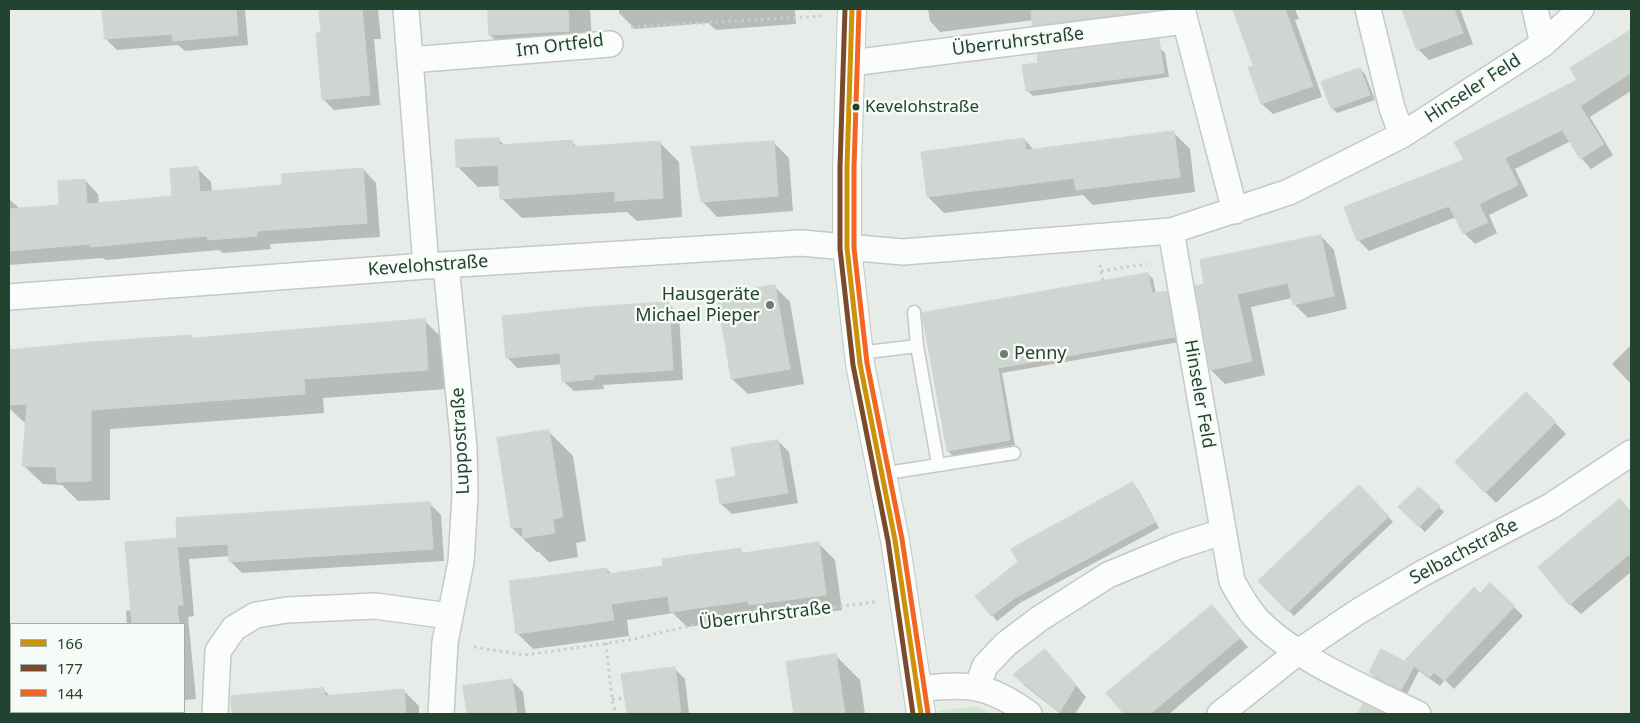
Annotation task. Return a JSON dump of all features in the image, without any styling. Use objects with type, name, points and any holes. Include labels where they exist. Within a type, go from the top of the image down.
[{"type":"main road","points":[[852,11],[847,167],[847,248],[860,364],[894,540],[919,702]]},
{"type":"street","points":[[406,9],[410,60],[436,265]]},
{"type":"street","points":[[1368,9],[1392,108],[1402,135]]},
{"type":"street","points":[[1535,9],[1543,44]]},
{"type":"street","name":"Hinseler Feld","points":[[847,248],[903,252],[1171,231],[1235,211],[1289,192],[1402,135],[1543,44],[1581,9]]},
{"type":"street","points":[[1183,15],[1235,211]]},
{"type":"street","name":"Überruhrstraße","points":[[851,63],[1183,15]]},
{"type":"street","name":"Im Ortfeld","points":[[410,60],[610,44]]},
{"type":"street","name":"Hinseler Feld","points":[[1171,231],[1232,581],[1242,601],[1256,617],[1279,639],[1298,652]]},
{"type":"street","name":"Kevelohstraße","points":[[9,297],[436,265],[800,243],[847,248]]},
{"type":"street","name":"Luppostraße","points":[[436,265],[464,447],[465,496],[461,562],[444,642],[441,714]]},
{"type":"street","name":"Selbachstraße","points":[[1220,714],[1298,652],[1359,611],[1423,573],[1551,506],[1631,453]]},
{"type":"street","points":[[977,688],[985,666],[1006,644],[1047,614],[1108,575],[1178,546],[1222,532]]},
{"type":"street","points":[[216,714],[218,651],[234,628],[256,615],[287,610],[375,606],[449,616]]},
{"type":"street","points":[[1298,652],[1418,714]]},
{"type":"street","points":[[919,702],[951,685],[993,692],[1029,714]]},
{"type":"lane","points":[[914,312],[917,346],[938,464]]},
{"type":"lane","points":[[860,353],[917,346]]},
{"type":"lane","points":[[881,474],[1014,453]]},
{"type":"path","name":"Im Ortfeld","points":[[610,44],[617,28],[852,11]]},
{"type":"path","points":[[1101,271],[1154,263]]},
{"type":"path","name":"Überruhrstraße","points":[[444,642],[525,655],[629,640],[694,625],[903,598]]},
{"type":"path","points":[[606,643],[612,700],[616,714]]},
{"type":"path","points":[[612,700],[625,698]]},
{"type":"green space","points":[[977,706],[991,714],[939,714],[938,711]]},
{"type":"building","points":[[102,9],[236,9],[238,35],[173,41],[172,34],[105,39]]},
{"type":"building","points":[[319,9],[362,9],[370,95],[322,100],[316,33],[321,33]]},
{"type":"building","points":[[488,9],[568,9],[569,31],[489,35]]},
{"type":"building","points":[[1031,9],[1155,9],[1155,10],[1033,26]]},
{"type":"building","points":[[1233,9],[1285,9],[1313,86],[1261,104],[1248,67],[1253,66]]},
{"type":"building","points":[[1402,9],[1454,9],[1463,33],[1417,50]]},
{"type":"building","points":[[1631,30],[1631,73],[1580,106],[1604,144],[1580,159],[1562,130],[1505,158],[1518,185],[1479,204],[1488,222],[1463,234],[1449,206],[1357,241],[1344,207],[1464,160],[1454,142],[1577,80],[1570,68]]},
{"type":"building","points":[[1159,39],[1164,73],[1026,91],[1022,65],[1038,63],[1037,54]]},
{"type":"building","points":[[1360,68],[1370,95],[1331,109],[1321,82]]},
{"type":"building","points":[[1174,131],[1180,177],[1076,190],[1074,178],[927,197],[921,152],[1024,138],[1026,150]]},
{"type":"building","points":[[499,138],[499,145],[572,140],[573,147],[660,141],[663,198],[615,201],[615,191],[500,199],[498,165],[456,167],[455,140]]},
{"type":"building","points":[[774,141],[778,196],[701,202],[691,147]]},
{"type":"building","points":[[198,167],[200,192],[282,185],[282,174],[363,168],[367,223],[257,231],[257,236],[208,240],[207,236],[90,247],[90,244],[9,251],[9,209],[59,205],[58,181],[85,179],[87,204],[172,196],[170,169]]},
{"type":"building","points":[[1321,235],[1334,296],[1293,305],[1288,283],[1237,294],[1252,361],[1210,370],[1195,286],[1204,284],[1200,260]]},
{"type":"building","name":"Penny","points":[[1148,273],[1152,293],[1167,291],[1175,337],[998,368],[1010,440],[947,451],[922,313]]},
{"type":"building","points":[[775,285],[790,369],[731,379],[717,295]]},
{"type":"building","points":[[669,302],[673,370],[593,375],[594,379],[562,382],[560,353],[506,358],[502,316],[591,307]]},
{"type":"building","points":[[425,319],[428,370],[304,379],[305,394],[91,410],[91,481],[57,482],[56,467],[22,466],[27,404],[9,405],[9,350],[91,342],[191,335],[191,338]]},
{"type":"building","points":[[1526,392],[1556,422],[1485,493],[1455,462]]},
{"type":"building","points":[[549,430],[563,517],[553,519],[555,533],[523,538],[522,527],[511,528],[497,438]]},
{"type":"building","points":[[778,440],[788,493],[720,504],[716,480],[736,476],[731,448]]},
{"type":"building","points":[[1133,482],[1155,522],[1015,598],[991,616],[975,596],[1018,562],[1011,549]]},
{"type":"building","points":[[1359,485],[1389,516],[1288,612],[1258,581]]},
{"type":"building","points":[[1419,487],[1440,506],[1419,527],[1398,507]]},
{"type":"building","points":[[1620,499],[1631,512],[1631,553],[1569,605],[1538,567]]},
{"type":"building","points":[[430,502],[433,549],[229,562],[228,544],[177,547],[183,605],[177,605],[179,623],[132,623],[125,542],[177,538],[176,518]]},
{"type":"building","points":[[819,542],[826,595],[749,605],[748,601],[670,612],[668,596],[611,604],[614,620],[516,634],[509,581],[607,568],[607,574],[663,566],[662,559],[741,548],[742,553]]},
{"type":"building","points":[[1490,583],[1515,606],[1444,681],[1434,672],[1430,677],[1405,660],[1474,587],[1480,593]]},
{"type":"building","points":[[1212,605],[1240,638],[1150,714],[1124,714],[1106,693]]},
{"type":"building","points":[[1045,649],[1076,685],[1060,712],[1013,675]]},
{"type":"building","points":[[1381,649],[1414,666],[1401,690],[1369,673]]},
{"type":"building","points":[[836,654],[845,714],[794,714],[786,662]]},
{"type":"building","points":[[675,667],[681,714],[627,714],[621,674]]},
{"type":"building","points":[[512,679],[517,714],[467,714],[463,686]]},
{"type":"building","points":[[324,688],[325,696],[404,689],[406,714],[232,714],[231,696]]},
{"type":"building","points":[[1363,704],[1370,707],[1386,714],[1358,714]]},
{"type":"transit line","name":"177","points":[[845,9],[840,167],[840,249],[853,365],[888,541],[913,714]]},
{"type":"transit line","name":"166","points":[[852,9],[847,167],[847,248],[860,364],[895,540],[921,714]]},
{"type":"transit line","name":"144","points":[[859,9],[854,167],[854,248],[867,363],[902,539],[928,713]]},
{"type":"place","name":"Kevelohstraße","points":[[856,107]]},
{"type":"place","name":"Hausgeräte Michael Pieper","points":[[770,305]]},
{"type":"place","name":"Penny","points":[[1004,354]]}]
